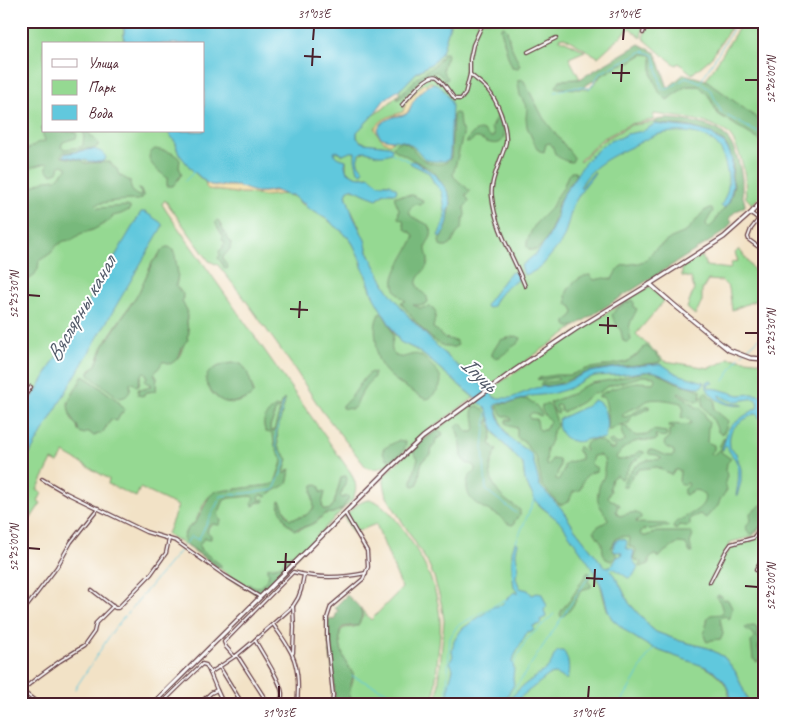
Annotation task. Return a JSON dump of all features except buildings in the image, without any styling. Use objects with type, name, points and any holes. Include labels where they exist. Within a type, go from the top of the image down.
[{"type":"street","points":[[402,105],[432,76],[436,76],[440,80],[455,99],[461,99],[465,94],[470,74],[472,45],[484,21]]},
{"type":"street","points":[[643,33],[646,21]]},
{"type":"street","points":[[528,52],[556,38]]},
{"type":"street","points":[[470,74],[488,89],[496,102],[504,122],[506,143],[491,194],[508,250],[525,286]]},
{"type":"street","points":[[152,705],[423,437],[502,379],[576,329],[724,237],[764,199]]},
{"type":"street","points":[[764,212],[748,233],[749,240],[764,251]]},
{"type":"street","points":[[751,213],[764,223]]},
{"type":"street","points":[[650,284],[729,350],[750,358],[764,359]]},
{"type":"street","points":[[21,401],[31,387]]},
{"type":"street","points":[[42,480],[146,532],[176,541],[224,575],[260,597]]},
{"type":"street","points":[[21,612],[98,508]]},
{"type":"street","points":[[332,705],[333,695],[327,640],[327,618],[331,606],[363,579],[368,567],[367,552],[345,513]]},
{"type":"street","points":[[710,582],[730,544],[753,538],[764,525]]},
{"type":"street","points":[[757,533],[764,540]]},
{"type":"street","points":[[92,590],[115,608],[118,608],[151,574],[167,550],[169,538]]},
{"type":"street","points":[[756,570],[764,556]]},
{"type":"street","points":[[269,705],[224,642],[293,572],[304,575],[342,578],[366,574]]},
{"type":"street","points":[[210,673],[254,640],[293,606],[301,590],[304,575]]},
{"type":"street","points":[[37,705],[34,700],[21,691],[60,661],[84,646],[94,632],[96,623],[113,606]]},
{"type":"street","points":[[293,606],[293,656]]},
{"type":"street","points":[[273,624],[293,656],[297,670],[297,705]]},
{"type":"street","points":[[254,640],[281,686],[280,702],[275,705]]},
{"type":"street","points":[[160,705],[202,664],[206,665],[224,705]]},
{"type":"street","points":[[218,667],[243,705]]},
{"type":"street","points":[[198,705],[217,690]]},
{"type":"green space","points":[[21,21],[124,21],[124,42],[42,42],[42,132],[168,132],[176,143],[180,155],[206,183],[208,189],[261,196],[284,194],[298,199],[300,203],[333,224],[351,241],[358,252],[373,296],[396,337],[428,358],[474,398],[427,431],[392,463],[377,469],[366,467],[322,411],[244,298],[218,265],[209,261],[165,200],[162,204],[167,212],[351,473],[355,483],[356,489],[352,500],[259,593],[242,585],[167,534],[178,506],[140,488],[136,497],[108,484],[109,479],[64,453],[58,463],[52,460],[37,490],[42,493],[38,501],[41,503],[21,533],[21,396],[29,385],[21,380]],"holes":[[[173,250],[178,274],[176,286],[181,292],[182,302],[187,310],[188,340],[184,343],[181,353],[175,361],[160,363],[154,373],[157,378],[155,391],[147,392],[143,396],[138,389],[145,389],[152,385],[145,382],[147,377],[144,372],[141,375],[139,385],[133,382],[130,383],[130,390],[127,395],[90,376],[89,373],[96,365],[102,348],[111,333],[139,292],[153,261],[158,255]],[[233,363],[241,364],[253,389],[253,393],[242,401],[230,403],[219,399],[212,392],[208,384],[209,375],[217,367]],[[83,376],[118,401],[124,409],[115,421],[111,419],[108,425],[94,436],[89,432],[78,431],[77,425],[73,422],[70,414],[68,403]],[[283,400],[285,400],[277,432],[278,447],[287,461],[284,473],[290,470],[288,482],[266,497],[260,495],[258,499],[265,500],[257,502],[254,506],[252,501],[254,498],[251,496],[224,500],[218,514],[221,521],[218,525],[213,524],[209,526],[207,538],[204,538],[199,545],[201,550],[221,565],[219,567],[188,545],[184,539],[185,533],[195,522],[208,497],[215,492],[275,483],[282,459],[275,446],[273,434],[266,432],[264,424],[270,411],[277,406],[279,408],[275,411],[270,426],[271,431],[274,431]],[[344,476],[347,479],[340,496],[342,498],[348,496],[342,509],[324,514],[317,522],[298,530],[288,525],[280,508],[279,501],[290,519],[311,513],[314,508],[313,487],[315,484],[320,488],[321,493],[325,492],[322,504],[324,510],[329,510],[334,504],[341,478]]]},
{"type":"green space","points":[[451,21],[644,21],[641,38],[630,28],[598,57],[564,37],[559,38],[585,51],[569,58],[580,79],[560,80],[559,88],[589,89],[602,75],[619,65],[628,63],[643,54],[653,55],[652,75],[667,100],[686,86],[699,86],[708,95],[718,114],[764,143],[764,193],[752,204],[746,198],[745,174],[738,150],[726,132],[710,124],[691,119],[654,114],[653,120],[630,124],[602,139],[580,162],[602,141],[631,125],[671,120],[713,130],[730,145],[740,177],[722,220],[487,388],[468,374],[434,343],[400,307],[378,273],[348,203],[346,194],[351,189],[379,198],[385,193],[396,193],[390,184],[379,184],[369,176],[356,177],[348,172],[346,160],[339,159],[333,153],[336,151],[343,155],[351,151],[355,152],[358,171],[362,173],[363,170],[357,159],[359,155],[366,151],[379,155],[391,147],[364,143],[357,138],[357,132],[373,115],[383,109],[399,94],[400,90],[415,74],[434,62],[442,52]]},
{"type":"green space","points":[[649,21],[735,21],[711,58],[692,74],[679,63],[676,65],[643,38]]},
{"type":"green space","points":[[743,21],[764,21],[764,122],[762,123],[706,80]]},
{"type":"green space","points":[[504,26],[507,29],[510,44],[520,65],[518,68],[512,67],[508,57],[501,30],[501,27]]},
{"type":"green space","points":[[639,44],[656,53],[668,88],[684,74],[706,80],[764,122],[764,143],[718,114],[709,96],[699,86],[686,86],[667,100],[659,92],[652,75],[652,55],[643,54],[628,63],[619,65],[580,89],[556,87],[560,80],[580,79]]},
{"type":"green space","points":[[444,53],[447,55],[443,69],[448,78],[447,80],[437,72],[431,73],[421,79],[404,96],[397,99],[419,76],[436,64]]},
{"type":"green space","points":[[518,80],[524,81],[544,119],[573,156],[572,162],[566,161],[555,154],[550,143],[546,144],[544,152],[537,149],[527,127],[527,108],[520,95],[518,83]]},
{"type":"green space","points":[[455,113],[459,115],[463,135],[453,175],[470,192],[465,195],[469,202],[464,207],[465,215],[462,227],[452,243],[447,247],[442,247],[439,241],[446,228],[451,204],[449,195],[432,170],[395,150],[393,146],[396,143],[404,142],[425,161],[438,164],[445,163],[451,157],[453,116]]},
{"type":"green space","points":[[497,117],[501,119],[504,129],[502,141],[494,144],[474,138],[469,143],[466,142],[478,130],[493,137],[494,134],[491,128]]},
{"type":"green space","points":[[664,119],[677,119],[698,123],[709,126],[725,135],[733,146],[738,159],[745,206],[730,217],[732,222],[726,230],[712,240],[575,326],[569,327],[566,325],[566,321],[574,312],[572,307],[567,304],[566,295],[577,280],[590,275],[594,280],[612,279],[620,267],[646,260],[654,250],[671,238],[686,232],[704,211],[712,208],[713,211],[706,223],[707,227],[710,227],[728,205],[734,185],[732,178],[733,165],[728,148],[724,142],[710,133],[687,126],[657,124],[654,122]]},
{"type":"green space","points":[[43,132],[75,132],[77,135],[76,138],[63,142],[61,147],[65,149],[82,147],[83,132],[88,132],[98,143],[98,146],[75,152],[64,152],[61,155],[62,157],[81,160],[85,163],[110,162],[117,169],[119,175],[130,181],[131,189],[134,193],[141,196],[138,189],[140,189],[144,196],[138,200],[97,204],[98,208],[127,206],[130,209],[113,216],[109,221],[93,230],[56,246],[51,253],[39,261],[38,269],[33,277],[24,281],[26,291],[21,302],[21,188],[31,187],[46,180],[56,179],[67,169],[67,167],[62,165],[58,172],[52,174],[48,171],[48,164],[46,163],[21,172],[21,151],[45,141]]},
{"type":"green space","points":[[155,149],[172,153],[180,160],[179,167],[182,174],[173,186],[167,186],[167,178],[150,161],[149,156]]},
{"type":"green space","points":[[571,172],[575,172],[576,175],[558,202],[554,222],[547,239],[537,250],[530,250],[527,247],[527,242],[531,232],[536,223],[552,207]]},
{"type":"green space","points":[[412,195],[423,202],[421,205],[416,204],[412,206],[411,215],[431,230],[431,236],[426,247],[427,266],[417,282],[419,289],[427,297],[428,302],[424,305],[413,305],[420,308],[431,307],[434,309],[436,313],[433,328],[442,337],[456,341],[458,345],[451,347],[443,346],[435,341],[419,326],[402,304],[401,302],[406,301],[398,294],[395,288],[395,274],[414,237],[413,234],[405,229],[403,220],[398,218],[399,209],[394,197]]},
{"type":"green space","points":[[217,220],[231,243],[230,249],[223,257],[228,267],[227,269],[224,268],[218,258],[220,255],[219,251],[226,243],[222,240],[223,237],[216,224]]},
{"type":"green space","points":[[166,247],[172,249],[175,255],[178,274],[176,286],[183,294],[182,302],[187,310],[188,340],[183,345],[174,362],[170,364],[162,362],[154,373],[157,378],[155,391],[147,392],[142,396],[138,395],[139,389],[145,389],[152,385],[145,382],[147,377],[144,372],[138,385],[136,386],[131,383],[128,394],[119,398],[92,378],[89,372],[96,365],[104,345],[139,292],[153,261]]},
{"type":"green space","points":[[739,249],[758,278],[764,297],[732,310],[729,288],[722,281],[708,280],[702,290],[702,301],[695,315],[687,308],[694,289],[691,278],[682,276],[682,267],[702,256],[706,266],[730,269],[732,262],[738,261],[735,253]]},
{"type":"green space","points":[[650,286],[664,301],[636,334],[665,361],[709,368],[724,362],[728,358],[764,362],[764,524],[752,537],[731,542],[724,553],[726,555],[732,546],[752,541],[764,529],[764,570],[760,571],[764,572],[764,705],[750,705],[735,671],[724,657],[708,648],[680,641],[656,632],[629,603],[619,583],[574,528],[561,508],[540,486],[532,455],[514,442],[506,433],[495,405],[497,398],[489,390]]},
{"type":"green space","points":[[632,300],[634,307],[637,309],[631,320],[631,340],[626,342],[623,341],[621,331],[612,315],[617,308]]},
{"type":"green space","points":[[380,313],[384,315],[392,331],[393,353],[398,357],[414,354],[421,356],[436,370],[441,378],[440,386],[430,398],[421,397],[402,385],[383,369],[377,353],[375,330]]},
{"type":"green space","points":[[516,336],[521,338],[517,344],[501,356],[496,358],[492,356],[500,340]]},
{"type":"green space","points":[[646,346],[658,356],[661,360],[660,362],[597,370],[546,386],[540,385],[541,383],[557,381],[559,379],[537,379],[555,375],[570,375],[586,369],[626,362]]},
{"type":"green space","points":[[233,363],[240,364],[246,370],[253,393],[244,400],[228,403],[218,398],[212,392],[206,383],[206,377],[215,368]]},
{"type":"green space","points":[[648,371],[656,372],[675,382],[701,390],[700,400],[697,401],[680,393],[678,394],[694,404],[694,407],[698,407],[704,412],[709,423],[707,442],[714,445],[714,450],[710,453],[711,455],[719,450],[724,437],[721,452],[731,459],[727,463],[725,482],[727,490],[718,506],[706,518],[700,514],[690,518],[690,525],[679,525],[676,529],[673,527],[675,523],[695,512],[705,499],[704,494],[697,491],[684,494],[684,490],[689,484],[682,485],[679,481],[680,470],[675,470],[672,475],[657,467],[640,469],[633,474],[626,487],[622,485],[626,477],[636,466],[648,460],[661,459],[657,455],[649,454],[650,450],[668,456],[674,455],[674,451],[664,444],[669,438],[669,431],[674,428],[668,425],[686,425],[691,423],[690,420],[681,417],[684,409],[681,403],[653,399],[627,411],[622,416],[626,417],[649,406],[649,409],[632,416],[629,423],[608,430],[604,397],[599,397],[599,395],[611,389],[637,382],[653,383],[655,380],[654,377],[643,376],[606,387],[563,412],[560,406],[557,405],[558,414],[550,403],[592,383]]},
{"type":"green space","points":[[371,372],[374,373],[374,377],[363,391],[356,406],[352,409],[342,408],[342,405]]},
{"type":"green space","points":[[83,376],[118,401],[124,409],[117,421],[111,419],[103,432],[94,436],[89,432],[84,434],[79,432],[68,406]]},
{"type":"green space","points":[[706,392],[715,400],[714,409],[728,421],[722,434],[718,432],[712,418],[703,406],[703,396]]},
{"type":"green space","points":[[523,399],[532,402],[541,412],[542,415],[540,416],[533,413],[529,416],[530,419],[537,420],[540,430],[545,430],[550,421],[543,412],[542,405],[546,404],[551,407],[554,414],[557,426],[553,431],[547,449],[546,464],[548,466],[552,459],[559,460],[557,480],[566,463],[581,459],[581,455],[577,450],[578,447],[585,452],[584,446],[587,443],[597,440],[604,443],[610,449],[614,449],[615,446],[608,442],[612,440],[619,444],[624,441],[625,439],[622,435],[623,426],[627,427],[636,436],[647,435],[653,430],[666,432],[667,435],[664,436],[655,435],[657,439],[655,441],[637,441],[620,452],[616,457],[618,460],[633,456],[640,451],[644,452],[644,454],[631,464],[622,479],[617,475],[612,478],[611,491],[608,497],[620,505],[617,506],[616,511],[619,516],[636,513],[641,516],[636,521],[637,523],[666,524],[669,526],[642,530],[640,534],[643,536],[656,532],[691,532],[693,535],[690,543],[692,553],[690,553],[686,544],[679,543],[664,552],[659,558],[657,555],[654,555],[649,559],[649,564],[640,567],[641,562],[633,558],[636,551],[629,546],[630,538],[623,536],[616,539],[611,548],[616,554],[616,558],[611,561],[606,559],[601,542],[594,531],[608,519],[599,504],[598,497],[599,487],[604,476],[604,459],[599,455],[593,456],[591,463],[597,468],[597,471],[587,475],[580,490],[573,492],[569,501],[562,505],[558,503],[542,485],[536,457],[525,442],[517,437],[517,428],[506,423],[506,420],[511,420],[511,418],[502,415],[498,408],[500,404]]},
{"type":"green space","points":[[283,400],[285,401],[277,432],[278,447],[288,459],[284,472],[286,474],[290,469],[288,481],[286,485],[266,497],[260,495],[260,500],[265,500],[257,502],[254,506],[252,502],[254,498],[251,496],[224,500],[218,514],[221,521],[220,524],[209,525],[207,532],[211,535],[211,539],[204,538],[199,546],[201,550],[221,565],[219,567],[186,544],[183,538],[187,529],[196,522],[209,497],[214,492],[275,483],[282,460],[275,446],[273,435],[266,432],[264,428],[264,420],[271,410],[279,406],[275,411],[270,426],[271,431],[274,431]]},
{"type":"green space","points":[[477,400],[488,413],[500,440],[522,463],[527,485],[537,502],[560,521],[595,571],[607,609],[614,620],[646,644],[705,667],[715,673],[723,681],[728,692],[730,705],[355,705],[351,700],[349,692],[353,674],[342,652],[340,632],[344,628],[358,625],[363,616],[361,609],[371,620],[402,588],[376,524],[353,533],[344,517],[361,502],[369,500],[377,502],[386,509],[404,530],[425,567],[435,591],[440,619],[434,703],[437,703],[444,620],[441,602],[429,565],[387,497],[384,475],[420,442]]},
{"type":"green space","points":[[477,406],[488,415],[490,422],[486,422],[493,429],[490,444],[497,450],[490,470],[494,485],[503,498],[520,510],[520,515],[512,525],[478,505],[470,497],[468,491],[468,480],[475,472],[475,468],[473,465],[466,463],[462,458],[456,427],[460,424],[463,425],[467,432],[473,432],[475,419],[472,412],[474,407]]},
{"type":"green space","points":[[437,431],[442,432],[443,436],[436,439],[431,454],[423,460],[418,484],[413,486],[412,481],[418,458],[414,450]]},
{"type":"green space","points":[[399,440],[406,442],[406,445],[397,457],[387,459],[383,449]]},
{"type":"green space","points":[[344,476],[347,479],[340,496],[342,498],[347,496],[349,498],[342,509],[324,514],[316,522],[294,530],[287,524],[280,509],[279,501],[290,519],[305,516],[314,508],[312,491],[313,485],[317,484],[320,487],[321,493],[325,492],[322,504],[323,509],[329,510],[334,504],[341,478]]},
{"type":"green space","points":[[764,503],[764,523],[753,534],[749,534],[746,528],[751,520],[750,513]]},
{"type":"green space","points":[[290,554],[294,555],[294,559],[261,591],[257,592],[247,587],[248,584],[257,587],[261,586],[268,578],[267,568],[280,566]]},
{"type":"green space","points":[[588,572],[590,575],[588,581],[591,587],[581,590],[570,610],[561,617],[560,614],[563,609]]},
{"type":"green space","points":[[347,595],[360,608],[361,612],[361,620],[358,625],[344,627],[340,631],[342,653],[353,674],[350,697],[355,705],[334,705],[335,694],[328,619],[334,620],[338,610],[334,608]]},
{"type":"green space","points":[[718,595],[724,600],[728,600],[732,608],[730,618],[728,619],[725,616],[720,618],[723,634],[721,639],[707,642],[704,635],[708,617],[723,612],[720,602],[716,597]]},
{"type":"green space","points":[[754,626],[759,631],[757,636],[761,642],[758,648],[763,657],[757,662],[753,659],[751,642],[754,638],[752,633],[745,628]]},
{"type":"sand","points":[[430,82],[433,83],[421,93],[407,113],[402,116],[394,116],[378,130],[379,135],[393,141],[390,144],[383,140],[377,133],[375,128],[378,124],[384,119],[403,112],[406,102],[424,83],[425,85]]},
{"type":"sand","points":[[206,183],[218,186],[238,186],[258,192],[276,191],[284,194],[264,196],[236,193],[208,189]]},
{"type":"water","points":[[124,21],[451,21],[442,52],[434,62],[417,72],[403,87],[385,99],[357,132],[357,138],[361,142],[389,146],[392,148],[391,153],[381,155],[367,151],[362,152],[358,159],[358,163],[363,170],[361,173],[358,171],[355,152],[343,155],[337,151],[334,152],[337,157],[346,160],[346,170],[354,176],[369,176],[379,184],[390,184],[397,189],[396,193],[384,193],[377,199],[353,189],[347,192],[346,195],[353,216],[365,240],[368,252],[386,287],[410,318],[452,361],[487,388],[495,398],[511,398],[535,388],[563,384],[589,372],[619,367],[658,364],[677,374],[704,382],[701,387],[694,387],[652,371],[595,376],[585,379],[568,389],[551,394],[531,396],[513,402],[497,403],[495,406],[509,437],[532,455],[540,486],[561,508],[603,565],[610,567],[617,557],[622,555],[621,552],[613,550],[618,539],[626,540],[626,548],[634,551],[633,559],[638,567],[633,576],[628,578],[615,569],[612,568],[610,570],[629,603],[656,632],[680,641],[708,648],[724,657],[735,671],[750,705],[730,705],[730,694],[727,687],[716,673],[706,667],[647,645],[631,635],[612,619],[595,572],[561,523],[537,503],[525,481],[523,464],[499,439],[494,431],[487,410],[425,356],[400,342],[374,298],[362,263],[353,244],[343,232],[292,195],[286,195],[274,190],[255,192],[238,186],[211,185],[192,170],[180,155],[176,143],[168,132],[205,132],[205,42],[124,42]]},
{"type":"water","points":[[434,83],[445,92],[452,106],[450,154],[449,159],[445,161],[425,159],[408,143],[385,139],[378,132],[381,124],[386,120],[407,113],[418,95]]},
{"type":"water","points":[[655,124],[692,128],[713,134],[716,139],[724,143],[732,160],[731,176],[733,185],[729,202],[724,208],[721,206],[728,189],[728,175],[722,152],[717,145],[710,139],[692,133],[673,132],[656,135],[607,159],[588,175],[580,188],[595,173],[573,205],[564,237],[560,244],[541,267],[524,275],[521,266],[538,252],[548,238],[557,217],[561,198],[588,159],[613,139],[643,131]]},
{"type":"water","points":[[92,149],[102,153],[106,158],[105,160],[100,162],[89,161],[63,156],[64,154]]},
{"type":"water","points":[[411,161],[435,174],[449,195],[451,203],[448,221],[445,231],[440,237],[438,236],[446,217],[442,192],[434,183],[429,173],[411,164]]},
{"type":"water","points":[[141,212],[145,212],[160,222],[162,227],[21,469],[21,417]]},
{"type":"water","points":[[512,272],[517,273],[519,278],[517,281],[506,287],[493,306],[486,307],[486,304]]},
{"type":"water","points":[[708,381],[714,383],[708,384],[709,388],[739,395],[753,394],[764,396],[764,417],[761,418],[764,420],[759,418],[757,414],[754,414],[739,423],[731,432],[730,448],[736,453],[741,469],[741,482],[737,496],[737,463],[726,445],[722,449],[731,426],[757,408],[758,403],[754,399],[733,401],[719,395],[720,398],[729,403],[743,405],[726,404],[711,394],[706,384]]},
{"type":"water","points":[[594,400],[602,406],[606,416],[607,428],[605,438],[577,442],[566,438],[559,430],[559,419],[587,406]]},
{"type":"water","points":[[515,542],[518,543],[516,554],[518,570],[516,576],[520,588],[528,590],[532,595],[542,594],[547,606],[544,610],[546,617],[540,620],[540,624],[533,626],[533,631],[527,632],[512,661],[514,685],[504,701],[498,705],[442,705],[441,703],[448,699],[453,669],[450,662],[453,656],[454,641],[462,629],[493,607],[501,605],[514,592],[518,594],[518,591],[514,588],[512,572],[512,551]]},
{"type":"water","points":[[558,651],[563,651],[567,657],[569,669],[567,679],[555,674],[549,675],[512,705],[505,705],[521,688],[547,668]]},
{"type":"waterway","points":[[120,21],[124,23]]},
{"type":"waterway","points":[[701,81],[738,21]]},
{"type":"waterway","points":[[555,92],[572,87],[590,88],[600,73],[643,51],[654,55],[662,89],[668,89],[687,77],[700,82],[711,91],[722,113],[764,136]]},
{"type":"waterway","points":[[391,153],[411,162]]},
{"type":"waterway","points":[[185,181],[195,171]]},
{"type":"waterway","points":[[742,354],[764,334]]},
{"type":"waterway","points":[[724,381],[739,357]]},
{"type":"waterway","points":[[185,545],[191,536],[198,540],[221,496],[274,490],[286,461],[276,446],[276,433],[284,401]]},
{"type":"waterway","points":[[487,412],[483,448],[486,490],[516,513]]},
{"type":"waterway","points":[[516,542],[535,498]]},
{"type":"waterway","points":[[75,689],[114,629],[183,547]]},
{"type":"waterway","points":[[504,705],[594,569]]},
{"type":"waterway","points":[[446,705],[450,638],[457,626],[507,600]]},
{"type":"waterway","points":[[513,665],[526,640],[554,614]]},
{"type":"waterway","points":[[620,705],[648,655],[655,648]]},
{"type":"waterway","points":[[352,676],[416,705]]},
{"type":"water label","name":"Вяслярны канал","points":[[81,309]]},
{"type":"water label","name":"Іпуць","points":[[479,374]]}]
